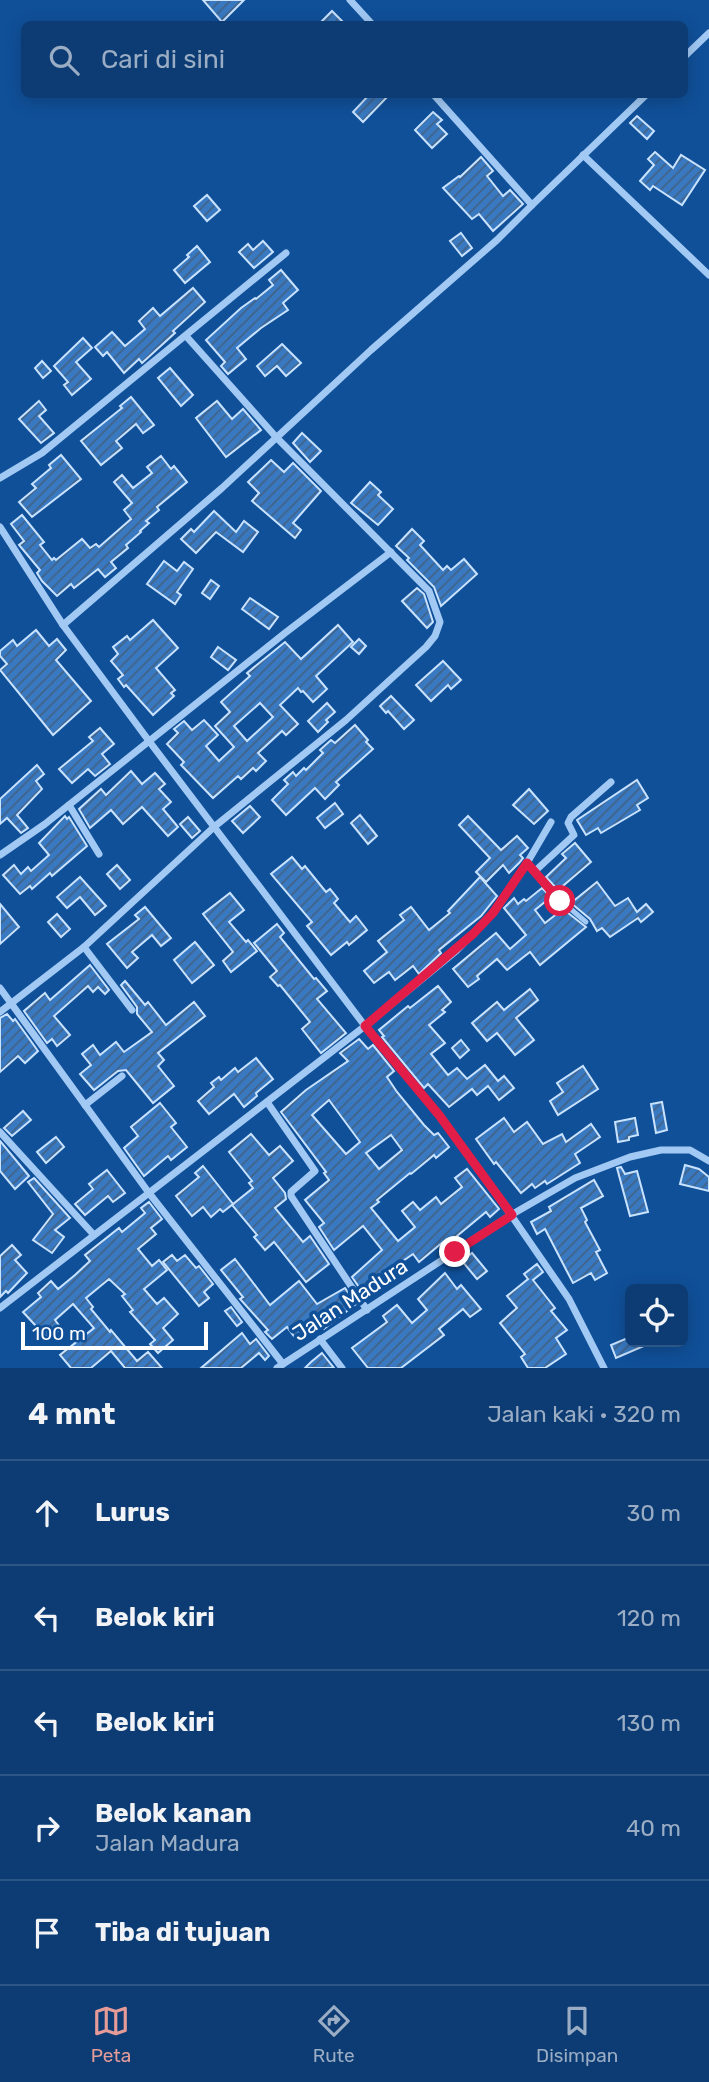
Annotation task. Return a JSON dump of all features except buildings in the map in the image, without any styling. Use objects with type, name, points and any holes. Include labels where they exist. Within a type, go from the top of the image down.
[{"type":"street","points":[[350,0],[369,21]]},
{"type":"street","points":[[688,53],[709,33]]},
{"type":"street","points":[[437,98],[532,205]]},
{"type":"street","points":[[63,625],[222,488],[371,350],[498,240],[643,98]]},
{"type":"street","points":[[583,155],[709,275]]},
{"type":"street","points":[[0,478],[42,453],[286,253]]},
{"type":"street","points":[[0,1012],[84,947],[214,827],[346,720],[426,648],[435,636],[439,618],[429,591],[276,437],[186,336]]},
{"type":"street","points":[[0,527],[63,625],[149,741],[365,1026],[439,1115],[512,1215],[569,1299],[604,1368]]},
{"type":"street","points":[[0,855],[69,805],[391,552]]},
{"type":"street","points":[[534,872],[574,835],[568,823],[571,817],[611,782]]},
{"type":"street","points":[[69,805],[99,854]]},
{"type":"street","points":[[0,1308],[365,1026],[473,934],[493,913],[551,822]]},
{"type":"street","points":[[84,947],[132,1010]]},
{"type":"street","points":[[0,988],[149,1193],[280,1366]]},
{"type":"street","points":[[85,1105],[122,1076]]},
{"type":"street","points":[[267,1102],[316,1171],[292,1192],[291,1196],[366,1310]]},
{"type":"street","points":[[0,1132],[94,1235]]},
{"type":"street","name":"Jalan Madura","points":[[280,1366],[512,1215],[575,1178],[630,1157],[661,1150],[690,1150],[709,1161]]},
{"type":"street","points":[[320,1339],[342,1368]]},
{"type":"lane","points":[[527,863],[560,901],[586,922]]},
{"type":"route","points":[[455,1252],[512,1215],[439,1115],[365,1026],[473,934],[493,913],[527,863],[560,901]]}]
